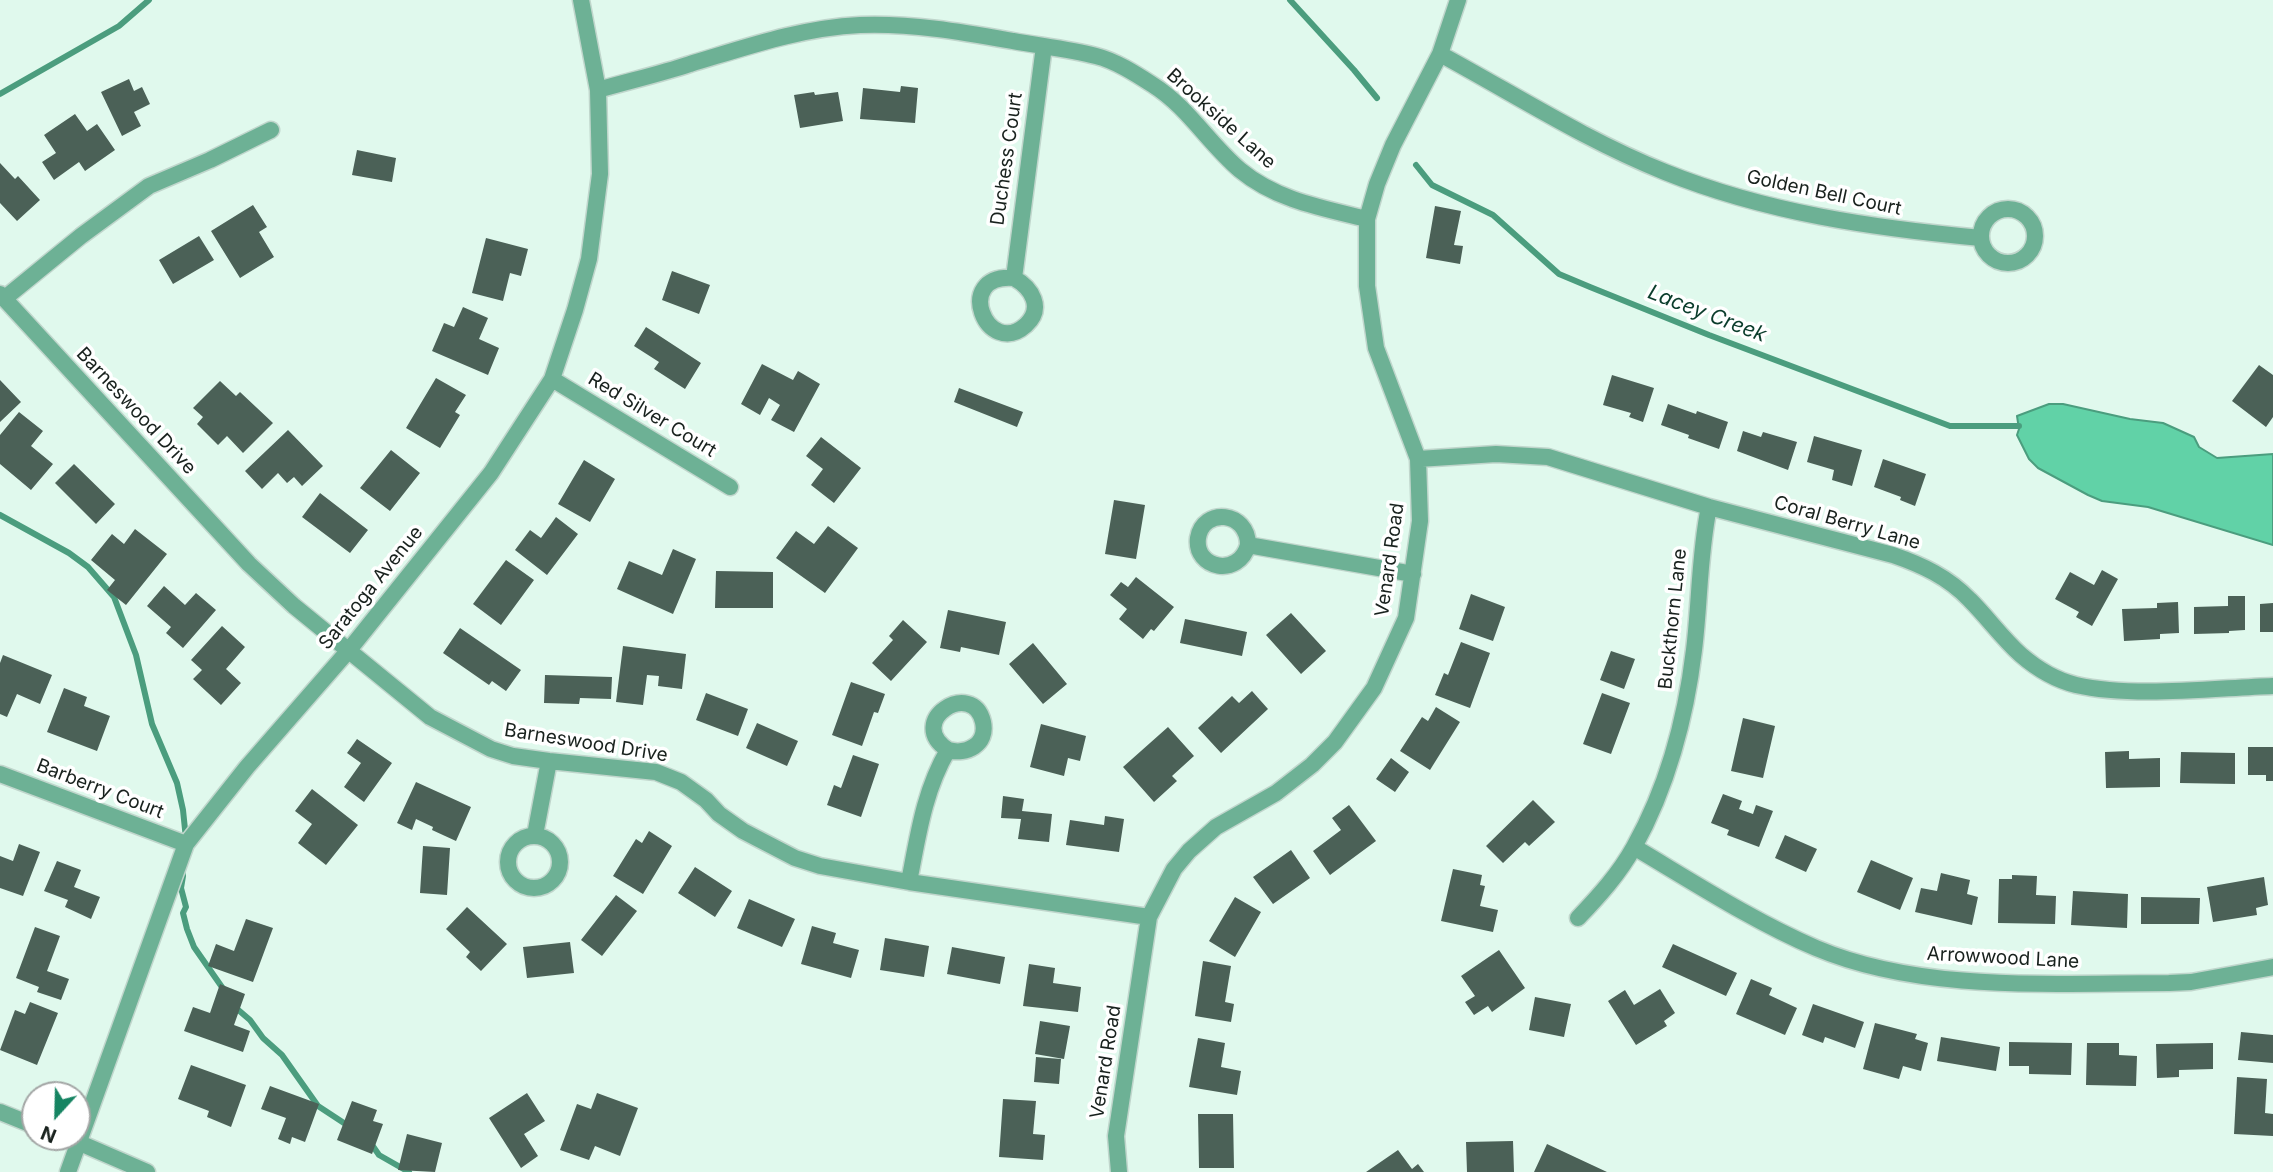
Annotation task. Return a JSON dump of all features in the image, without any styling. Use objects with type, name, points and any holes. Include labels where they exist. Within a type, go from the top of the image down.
[{"type":"street","name":"Saratoga Avenue","points":[[91,1090],[186,844],[247,767],[349,650],[491,473],[552,379],[575,310],[593,237],[600,174],[598,90],[581,0]]},
{"type":"street","name":"Venard Road","points":[[1119,1172],[1116,1136],[1149,916],[1174,869],[1189,851],[1216,827],[1276,793],[1312,765],[1353,720],[1374,688],[1406,618],[1420,521],[1418,459],[1376,348],[1367,286],[1367,219],[1377,184],[1393,145],[1440,54],[1458,0]]},
{"type":"street","name":"Brookside Lane","points":[[598,90],[782,36],[834,27],[897,25],[943,29],[1098,56],[1128,69],[1156,87],[1207,134],[1238,168],[1269,190],[1291,200],[1367,219]]},
{"type":"street","name":"Duchess Court","points":[[1014,278],[1044,46]]},
{"type":"street","name":"Golden Bell Court","points":[[1440,54],[1625,155],[1730,195],[1796,213],[1871,227],[1981,238]]},
{"type":"street","points":[[2,296],[149,186],[271,130]]},
{"type":"street","name":"Barneswood Drive","points":[[2,296],[249,564],[294,606],[430,717],[462,735],[513,756],[656,772],[681,782],[743,831],[795,858],[820,866],[909,882],[1149,916]]},
{"type":"street","name":"Red Silver Court","points":[[552,379],[730,487]]},
{"type":"street","name":"Coral Berry Lane","points":[[1418,459],[1496,454],[1548,457],[1709,507],[1875,550],[1922,565],[1942,576],[1963,593],[2023,657],[2046,673],[2075,684],[2106,690],[2273,687]]},
{"type":"street","name":"Buckthorn Lane","points":[[1578,918],[1605,889],[1634,847],[1670,760],[1682,719],[1694,648],[1702,542],[1709,507]]},
{"type":"street","points":[[1248,545],[1413,574]]},
{"type":"street","points":[[909,882],[927,796],[948,750]]},
{"type":"street","points":[[535,835],[549,761]]},
{"type":"street","name":"Barberry Court","points":[[0,774],[186,844]]},
{"type":"street","name":"Arrowwood Lane","points":[[1634,847],[1763,921],[1817,948],[1911,974],[2005,983],[2169,983],[2191,982],[2273,967]]},
{"type":"street","points":[[0,1112],[21,1120]]},
{"type":"street","points":[[91,1147],[147,1172]]},
{"type":"street","name":"Saratoga Avenue","points":[[68,1172],[71,1151]]},
{"type":"shaded area","points":[[2049,404],[2063,404],[2130,419],[2163,423],[2194,437],[2199,447],[2217,458],[2273,454],[2273,545],[2148,507],[2102,501],[2038,468],[2029,459],[2017,435],[2017,416]]},
{"type":"building","points":[[129,79],[134,91],[142,87],[150,104],[134,112],[141,126],[122,136],[101,92]]},
{"type":"building","points":[[901,86],[918,88],[915,123],[860,119],[863,88],[900,92]]},
{"type":"building","points":[[814,92],[815,95],[838,92],[843,121],[800,128],[794,95]]},
{"type":"building","points":[[75,114],[87,131],[97,124],[115,150],[85,171],[79,162],[54,180],[42,162],[56,153],[44,135]]},
{"type":"building","points":[[357,150],[396,158],[392,182],[352,175]]},
{"type":"building","points":[[0,163],[15,179],[18,176],[40,200],[17,221],[0,203]]},
{"type":"building","points":[[253,205],[267,227],[259,232],[274,257],[240,278],[211,231]]},
{"type":"building","points":[[1435,206],[1461,211],[1454,245],[1463,246],[1460,264],[1426,258]]},
{"type":"building","points":[[199,236],[214,260],[173,284],[159,260]]},
{"type":"building","points":[[486,238],[528,249],[521,276],[510,273],[503,301],[472,293]]},
{"type":"building","points":[[672,271],[710,285],[699,314],[662,300]]},
{"type":"building","points":[[463,307],[488,318],[479,339],[499,348],[488,375],[432,351],[444,323],[454,327]]},
{"type":"building","points":[[646,327],[701,363],[685,389],[654,369],[659,362],[634,346]]},
{"type":"building","points":[[762,364],[793,380],[798,371],[820,384],[794,432],[771,420],[780,405],[769,398],[760,415],[741,404]]},
{"type":"building","points":[[2259,365],[2273,375],[2273,417],[2266,427],[2232,401]]},
{"type":"building","points":[[1612,375],[1654,388],[1643,422],[1629,417],[1631,413],[1603,405]]},
{"type":"building","points":[[436,378],[466,395],[455,412],[460,415],[440,448],[406,428]]},
{"type":"building","points":[[0,380],[21,402],[0,422]]},
{"type":"building","points":[[220,381],[236,396],[240,392],[273,423],[243,453],[227,436],[218,445],[197,424],[203,417],[193,408]]},
{"type":"building","points":[[959,388],[1023,412],[1017,427],[954,402]]},
{"type":"building","points":[[1668,404],[1728,422],[1719,449],[1661,425]]},
{"type":"building","points":[[19,412],[43,431],[31,446],[53,464],[31,490],[0,464],[0,435]]},
{"type":"building","points":[[288,430],[323,466],[302,486],[294,477],[287,483],[278,473],[262,489],[245,471]]},
{"type":"building","points":[[1743,431],[1761,437],[1763,432],[1797,442],[1788,470],[1737,451]]},
{"type":"building","points":[[1814,436],[1862,450],[1852,486],[1832,480],[1834,470],[1807,462]]},
{"type":"building","points":[[821,437],[861,468],[834,503],[811,485],[823,469],[806,456]]},
{"type":"building","points":[[391,450],[420,473],[390,511],[360,488]]},
{"type":"building","points":[[1883,459],[1926,474],[1915,506],[1900,500],[1901,497],[1874,487]]},
{"type":"building","points":[[584,460],[615,479],[590,522],[558,504]]},
{"type":"building","points":[[74,464],[115,504],[96,524],[55,483]]},
{"type":"building","points":[[320,493],[368,530],[350,553],[302,517]]},
{"type":"building","points":[[1114,500],[1145,505],[1136,559],[1105,554]]},
{"type":"building","points":[[556,517],[578,534],[547,575],[515,550],[530,530],[541,538]]},
{"type":"building","points":[[828,526],[858,548],[825,593],[776,558],[796,531],[814,544]]},
{"type":"building","points":[[135,529],[167,554],[126,605],[107,590],[115,580],[91,560],[112,534],[124,544]]},
{"type":"building","points":[[673,549],[696,559],[673,614],[617,589],[629,561],[662,575]]},
{"type":"building","points":[[506,560],[534,580],[501,625],[473,604]]},
{"type":"building","points":[[2102,570],[2118,579],[2092,626],[2076,617],[2079,612],[2055,599],[2070,572],[2094,585]]},
{"type":"building","points":[[716,571],[773,572],[773,608],[715,608]]},
{"type":"building","points":[[1136,577],[1174,607],[1154,631],[1151,629],[1143,639],[1119,619],[1127,609],[1110,595],[1121,582],[1128,587]]},
{"type":"building","points":[[164,586],[185,605],[196,593],[216,610],[183,648],[166,633],[171,627],[147,606]]},
{"type":"building","points":[[1471,594],[1505,607],[1493,641],[1459,629]]},
{"type":"building","points":[[2228,596],[2245,596],[2245,630],[2194,634],[2194,607],[2228,606]]},
{"type":"building","points":[[2178,602],[2179,633],[2160,634],[2160,639],[2124,641],[2122,609],[2157,608],[2157,603]]},
{"type":"building","points":[[2273,603],[2273,632],[2260,632],[2260,604]]},
{"type":"building","points":[[948,610],[1006,622],[999,655],[961,647],[960,652],[940,648]]},
{"type":"building","points":[[1291,613],[1326,651],[1301,674],[1266,635]]},
{"type":"building","points":[[1185,619],[1247,632],[1242,656],[1180,643]]},
{"type":"building","points":[[903,620],[927,642],[891,681],[872,663],[893,640],[889,636]]},
{"type":"building","points":[[222,626],[245,647],[226,669],[241,683],[221,705],[193,679],[202,670],[191,660]]},
{"type":"building","points":[[460,628],[521,670],[506,691],[492,681],[489,685],[443,653]]},
{"type":"building","points":[[1461,642],[1490,653],[1470,708],[1435,695],[1444,673],[1448,675]]},
{"type":"building","points":[[1033,643],[1067,684],[1043,704],[1009,664]]},
{"type":"building","points":[[623,646],[686,654],[682,689],[658,686],[659,676],[647,675],[643,705],[616,702]]},
{"type":"building","points":[[1611,651],[1635,659],[1624,689],[1600,680]]},
{"type":"building","points":[[3,655],[52,675],[40,704],[17,694],[7,717],[0,714],[0,663]]},
{"type":"building","points":[[545,675],[612,677],[611,699],[580,698],[579,704],[544,703]]},
{"type":"building","points":[[851,682],[885,694],[878,713],[874,712],[862,746],[832,735]]},
{"type":"building","points":[[64,688],[87,697],[84,706],[110,716],[97,751],[47,732]]},
{"type":"building","points":[[1252,691],[1268,709],[1221,753],[1198,728],[1232,696],[1239,703]]},
{"type":"building","points":[[706,693],[748,709],[738,736],[696,720]]},
{"type":"building","points":[[1602,693],[1630,703],[1611,754],[1583,744]]},
{"type":"building","points":[[1436,707],[1460,722],[1430,770],[1400,751],[1422,717],[1428,721]]},
{"type":"building","points":[[1743,718],[1775,726],[1763,778],[1731,771]]},
{"type":"building","points":[[757,723],[798,741],[787,766],[746,748]]},
{"type":"building","points":[[1041,724],[1086,736],[1080,761],[1068,758],[1064,776],[1030,767]]},
{"type":"building","points":[[1168,727],[1194,756],[1172,776],[1177,781],[1154,802],[1123,767]]},
{"type":"building","points":[[357,739],[392,763],[364,802],[344,787],[361,763],[347,753]]},
{"type":"building","points":[[2248,747],[2273,747],[2273,781],[2266,781],[2266,775],[2248,775]]},
{"type":"building","points":[[2129,751],[2129,759],[2160,758],[2160,787],[2106,788],[2105,752]]},
{"type":"building","points":[[2181,752],[2235,753],[2235,784],[2180,783]]},
{"type":"building","points":[[853,755],[879,764],[861,817],[827,805],[834,785],[841,788]]},
{"type":"building","points":[[1391,758],[1409,772],[1395,792],[1376,779]]},
{"type":"building","points":[[416,782],[471,807],[456,841],[416,819],[412,830],[397,823]]},
{"type":"building","points":[[312,789],[358,825],[326,865],[298,843],[312,824],[295,811]]},
{"type":"building","points":[[1723,794],[1742,801],[1739,809],[1753,814],[1756,805],[1773,811],[1759,847],[1727,835],[1729,830],[1711,823]]},
{"type":"building","points":[[1003,796],[1024,799],[1022,811],[1052,814],[1049,842],[1018,839],[1021,819],[1001,818]]},
{"type":"building","points":[[1533,800],[1555,822],[1529,846],[1525,842],[1503,863],[1486,846]]},
{"type":"building","points":[[1349,805],[1376,841],[1330,875],[1313,851],[1341,830],[1332,818]]},
{"type":"building","points":[[1105,816],[1124,819],[1119,852],[1066,845],[1070,820],[1104,825]]},
{"type":"building","points":[[649,831],[672,846],[643,894],[613,876],[636,839],[642,843]]},
{"type":"building","points":[[1785,835],[1817,849],[1806,872],[1775,858]]},
{"type":"building","points":[[19,844],[40,852],[23,896],[0,888],[0,856],[13,861]]},
{"type":"building","points":[[423,846],[450,848],[447,895],[420,893]]},
{"type":"building","points":[[1291,850],[1310,878],[1273,904],[1253,877]]},
{"type":"building","points":[[1871,860],[1913,878],[1900,910],[1857,892]]},
{"type":"building","points":[[57,861],[81,870],[74,887],[100,897],[91,919],[65,907],[68,900],[44,891]]},
{"type":"building","points":[[695,867],[732,891],[715,917],[678,893]]},
{"type":"building","points":[[1453,869],[1482,875],[1480,885],[1485,886],[1480,906],[1498,910],[1493,932],[1441,921]]},
{"type":"building","points":[[1941,873],[1970,880],[1967,894],[1978,897],[1972,925],[1915,912],[1921,888],[1937,891]]},
{"type":"building","points":[[2012,875],[2037,876],[2036,895],[2056,896],[2055,924],[1998,923],[1999,879],[2012,879]]},
{"type":"building","points":[[2264,877],[2268,905],[2256,908],[2257,915],[2213,922],[2207,887]]},
{"type":"building","points":[[2073,891],[2128,894],[2127,928],[2071,925]]},
{"type":"building","points":[[616,895],[637,911],[602,956],[581,940]]},
{"type":"building","points":[[1235,897],[1261,912],[1235,957],[1209,941]]},
{"type":"building","points":[[2141,897],[2200,898],[2199,924],[2141,924]]},
{"type":"building","points":[[749,899],[795,919],[782,947],[737,928]]},
{"type":"building","points":[[467,907],[507,944],[481,971],[466,957],[470,952],[446,929]]},
{"type":"building","points":[[246,919],[273,928],[253,982],[208,966],[216,944],[234,951]]},
{"type":"building","points":[[812,926],[836,933],[833,943],[859,950],[851,978],[801,964]]},
{"type":"building","points":[[35,927],[60,936],[47,971],[69,979],[61,1000],[37,992],[39,987],[16,978]]},
{"type":"building","points":[[885,938],[929,946],[924,977],[880,970]]},
{"type":"building","points":[[570,942],[574,973],[527,978],[523,947]]},
{"type":"building","points":[[1673,944],[1737,973],[1726,996],[1662,967]]},
{"type":"building","points":[[952,947],[1005,957],[1000,984],[947,974]]},
{"type":"building","points":[[1499,950],[1525,988],[1492,1012],[1488,1006],[1474,1015],[1465,1002],[1475,996],[1461,976]]},
{"type":"building","points":[[1203,961],[1231,966],[1225,1002],[1234,1004],[1231,1022],[1195,1016]]},
{"type":"building","points":[[1029,964],[1055,968],[1053,983],[1081,987],[1078,1012],[1023,1006]]},
{"type":"building","points":[[1751,979],[1772,988],[1769,995],[1797,1008],[1785,1035],[1736,1014]]},
{"type":"building","points":[[220,984],[245,994],[234,1025],[250,1031],[243,1052],[184,1031],[193,1007],[210,1013]]},
{"type":"building","points":[[1660,989],[1675,1013],[1664,1021],[1667,1026],[1636,1045],[1608,1001],[1625,990],[1634,1005]]},
{"type":"building","points":[[1535,997],[1571,1004],[1564,1037],[1529,1030]]},
{"type":"building","points":[[30,1002],[58,1013],[37,1065],[0,1050],[15,1010],[25,1014]]},
{"type":"building","points":[[1813,1004],[1864,1022],[1855,1048],[1825,1037],[1823,1043],[1802,1035]]},
{"type":"building","points":[[1040,1021],[1070,1026],[1064,1059],[1035,1054]]},
{"type":"building","points":[[1875,1023],[1917,1034],[1915,1039],[1928,1043],[1921,1071],[1903,1066],[1899,1079],[1863,1069]]},
{"type":"building","points":[[2241,1032],[2273,1035],[2273,1063],[2238,1060]]},
{"type":"building","points":[[1941,1037],[2000,1047],[1996,1071],[1937,1061]]},
{"type":"building","points":[[1198,1038],[1225,1043],[1221,1067],[1241,1071],[1237,1095],[1189,1087]]},
{"type":"building","points":[[2009,1042],[2072,1043],[2071,1075],[2029,1074],[2029,1066],[2009,1066]]},
{"type":"building","points":[[2087,1043],[2119,1043],[2119,1055],[2137,1056],[2136,1086],[2086,1085]]},
{"type":"building","points":[[2213,1043],[2213,1069],[2179,1070],[2179,1077],[2157,1078],[2156,1044]]},
{"type":"building","points":[[1036,1057],[1061,1059],[1059,1084],[1034,1082]]},
{"type":"building","points":[[191,1065],[246,1085],[231,1127],[207,1117],[209,1111],[178,1099]]},
{"type":"building","points":[[2237,1077],[2267,1079],[2265,1113],[2273,1114],[2273,1136],[2234,1134]]},
{"type":"building","points":[[270,1086],[319,1104],[305,1142],[292,1137],[290,1144],[278,1139],[286,1118],[261,1109]]},
{"type":"building","points":[[527,1093],[545,1121],[524,1134],[538,1156],[521,1168],[489,1118]]},
{"type":"building","points":[[597,1093],[638,1108],[620,1156],[595,1146],[589,1160],[560,1150],[577,1104],[591,1109]]},
{"type":"building","points":[[1003,1099],[1036,1101],[1033,1134],[1045,1135],[1043,1160],[999,1157]]},
{"type":"building","points":[[352,1101],[377,1110],[373,1121],[383,1124],[372,1154],[337,1140]]},
{"type":"building","points":[[1198,1114],[1233,1114],[1234,1168],[1199,1168]]},
{"type":"building","points":[[407,1134],[442,1143],[435,1172],[398,1170]]},
{"type":"building","points":[[1513,1141],[1514,1172],[1467,1172],[1466,1142]]},
{"type":"building","points":[[1547,1144],[1607,1172],[1534,1172]]},
{"type":"building","points":[[1398,1150],[1412,1169],[1418,1164],[1424,1172],[1366,1172]]},
{"type":"waterway","name":"Lacey Creek","points":[[0,94],[119,26],[149,0]]},
{"type":"waterway","name":"Lacey Creek","points":[[1290,0],[1377,98]]},
{"type":"waterway","name":"Lacey Creek","points":[[1416,165],[1432,185],[1493,215],[1559,274],[1709,335],[1950,426],[2019,426]]},
{"type":"waterway","points":[[0,515],[69,553],[88,567],[114,597],[136,655],[152,724],[177,783],[186,839]]},
{"type":"waterway","points":[[182,870],[181,888],[186,907],[183,913],[187,929],[194,947],[224,990]]},
{"type":"waterway","points":[[236,1008],[282,1055],[318,1106],[350,1127]]},
{"type":"waterway","points":[[370,1142],[379,1155],[409,1172]]}]
